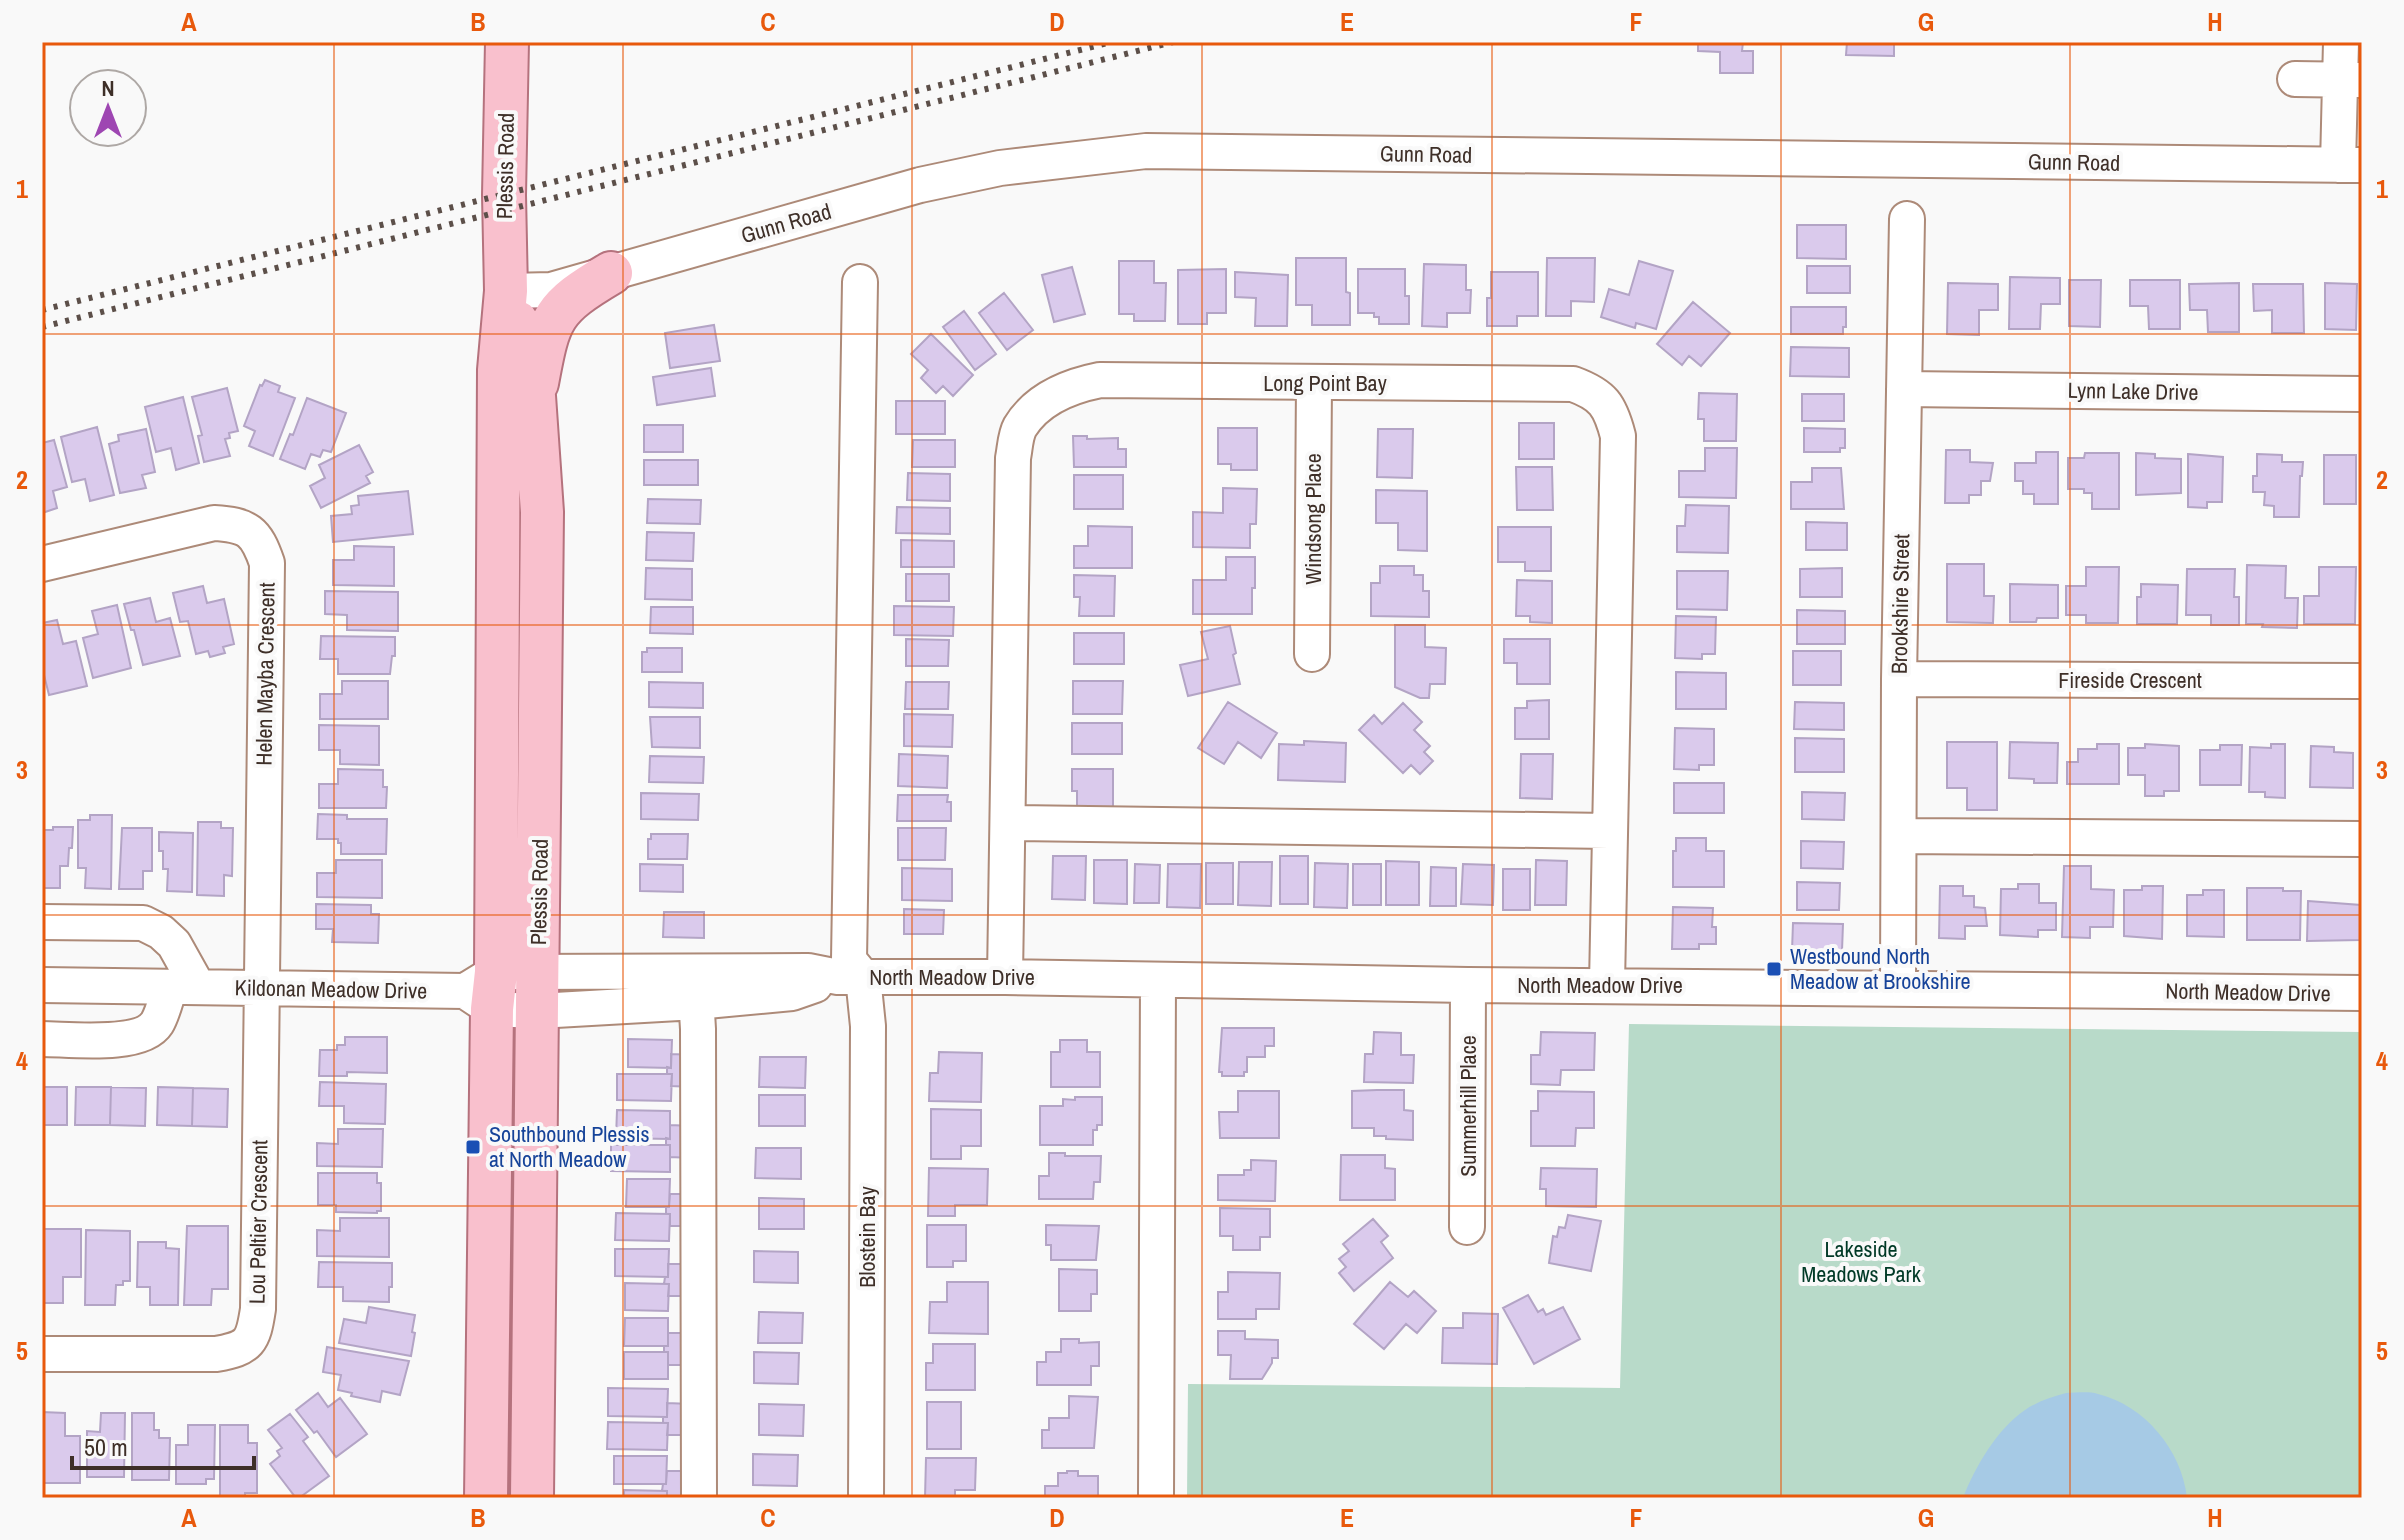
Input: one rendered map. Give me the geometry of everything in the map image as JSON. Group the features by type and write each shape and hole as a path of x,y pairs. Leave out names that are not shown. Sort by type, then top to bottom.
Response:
{"main road":[{"name":"Plessis Road","path":"486,1498 484,991 499,370 506,291 507,42"},
{"path":"534,396 547,331 556,316 581,291 611,273"},
{"name":"Plessis Road","path":"506,291 519,325 521,352 534,396 542,512 532,1498"}],"street":[{"path":"2341,42 2351,80 2350,165"},
{"path":"2295,79 2351,80"},
{"name":"Gunn Road","path":"506,291 551,290 920,185 1000,168 1146,151 2350,165"},
{"name":"Brookshire Street","path":"1898,989 1899,679 1907,219"},
{"name":"Blostein Bay","path":"860,282 849,960 850,977 868,1026 866,1498"},
{"name":"Long Point Bay","path":"1005,977 1013,458 1018,429 1033,411 1072,386 1100,380 1573,384 1596,392 1612,413 1618,436 1607,984"},
{"name":"Windsong Place","path":"1312,654 1314,383"},
{"name":"Lynn Lake Drive","path":"1904,389 2362,394"},
{"name":"Helen Mayba Crescent","path":"42,564 214,523 238,524 258,539 267,563 261,987"},
{"name":"Fireside Crescent","path":"1899,679 2362,681"},
{"path":"1008,823 1609,831"},
{"path":"1899,836 2362,839"},
{"path":"42,922 143,923 161,932 174,944 184,987 146,1035 117,1040 42,1039"},
{"name":"North Meadow Drive","path":"484,991 696,987 808,971 850,977 2362,993"},
{"path":"1156,1498 1158,981"},
{"name":"Kildonan Meadow Drive","path":"42,985 484,991"},
{"name":"Summerhill Place","path":"1467,1227 1468,985"},
{"name":"Lou Peltier Crescent","path":"42,1354 216,1354 238,1350 254,1336 258,1309 261,987"},
{"path":"696,987 699,1498"}],"green space":[{"name":"Lakeside Meadows Park","path":"1629,1024 2362,1032 2362,1498 1187,1498 1188,1384 1620,1388"}],"water":[{"path":"2066,1393 2098,1394 2131,1408 2145,1419 2169,1447 2184,1480 2187,1498 1963,1498 1981,1462 2005,1427 2030,1407"}],"building":[{"path":"1698,42 1743,42 1742,51 1753,51 1753,73 1720,73 1720,52 1698,51"},
{"path":"1847,42 1894,42 1894,56 1846,55"},
{"path":"1797,225 1846,225 1846,259 1797,258"},
{"path":"1296,258 1346,258 1350,325 1312,325 1312,305 1296,305"},
{"path":"1547,258 1595,258 1594,302 1571,301 1571,316 1546,316"},
{"path":"1119,261 1154,261 1154,283 1166,283 1165,321 1134,321 1134,314 1119,314"},
{"path":"1639,261 1673,271 1656,329 1636,323 1635,328 1601,317 1609,289 1629,295"},
{"path":"1424,264 1466,265 1466,290 1471,290 1470,313 1447,313 1447,327 1422,326"},
{"path":"1807,266 1850,266 1850,293 1807,293"},
{"path":"1072,267 1085,314 1054,322 1042,275"},
{"path":"1226,269 1226,313 1207,313 1207,324 1178,324 1178,270"},
{"path":"1358,269 1405,269 1409,324 1379,324 1379,317 1374,317 1374,313 1358,313"},
{"path":"1235,272 1288,275 1287,326 1255,326 1256,298 1235,297"},
{"path":"1491,272 1538,272 1538,316 1517,316 1517,326 1487,326"},
{"path":"2010,277 2060,278 2060,304 2041,304 2040,329 2009,329"},
{"path":"2069,280 2101,280 2100,327 2069,326"},
{"path":"2130,280 2180,280 2180,329 2149,329 2148,306 2130,306"},
{"path":"1948,283 1998,284 1998,310 1979,310 1979,335 1947,334"},
{"path":"2239,283 2239,332 2208,332 2207,310 2190,310 2189,284"},
{"path":"2325,283 2357,284 2356,330 2325,329"},
{"path":"2253,284 2303,284 2304,333 2272,333 2272,310 2254,311"},
{"path":"1004,293 1033,330 1007,350 979,313"},
{"path":"1693,302 1730,333 1701,366 1689,356 1682,365 1657,344"},
{"path":"1791,307 1846,307 1843,334 1791,334"},
{"path":"964,311 996,354 975,370 943,327"},
{"path":"714,325 720,361 670,368 665,333"},
{"path":"931,334 973,375 953,396 943,386 936,393 921,378 928,370 911,354"},
{"path":"1791,347 1849,348 1849,377 1790,376"},
{"path":"711,368 715,396 657,405 653,377"},
{"path":"265,380 280,386 278,392 295,398 273,456 249,446 255,431 244,426 260,385"},
{"path":"227,388 238,431 229,433 230,438 225,439 230,456 204,462 198,436 202,435 192,397"},
{"path":"1699,393 1737,394 1736,441 1704,441 1704,419 1698,419"},
{"path":"1802,394 1844,394 1844,421 1802,421"},
{"path":"183,397 199,463 176,470 171,448 156,452 145,407"},
{"path":"307,398 346,413 331,452 323,450 320,457 311,454 305,469 280,459"},
{"path":"896,401 945,401 945,434 896,434"},
{"path":"1519,423 1554,423 1554,459 1519,459"},
{"path":"644,425 683,425 683,452 644,452"},
{"path":"97,427 114,495 90,501 85,479 72,482 61,437"},
{"path":"1218,428 1257,428 1257,470 1231,470 1231,464 1218,464"},
{"path":"1804,428 1845,429 1845,448 1840,448 1840,452 1804,452"},
{"path":"146,429 155,472 142,475 146,488 120,493 109,444 119,441 118,435"},
{"path":"1378,429 1413,429 1412,478 1377,477"},
{"path":"1073,436 1118,438 1118,449 1126,449 1126,467 1074,467"},
{"path":"54,440 67,487 53,491 57,508 42,513 42,443"},
{"path":"913,440 955,440 955,467 912,467"},
{"path":"359,445 373,472 366,476 370,483 321,508 310,486 325,478 319,465"},
{"path":"1705,448 1737,448 1736,498 1679,497 1679,471 1705,471"},
{"path":"1946,450 1970,450 1970,462 1993,463 1990,481 1981,481 1981,495 1969,495 1969,503 1945,503"},
{"path":"2036,452 2058,452 2058,504 2034,504 2034,494 2023,494 2023,481 2015,481 2015,463 2036,463"},
{"path":"2085,453 2119,453 2119,509 2092,509 2092,493 2084,493 2084,489 2068,489 2068,458 2084,458"},
{"path":"2136,453 2155,454 2155,458 2181,459 2181,493 2136,495"},
{"path":"2188,454 2223,457 2222,502 2207,502 2207,508 2188,507"},
{"path":"2257,454 2282,455 2282,462 2303,462 2299,517 2274,517 2274,506 2264,505 2265,492 2253,492"},
{"path":"2324,455 2356,455 2356,504 2324,504"},
{"path":"644,460 698,460 698,485 644,485"},
{"path":"1516,467 1552,467 1553,510 1517,510"},
{"path":"1812,468 1841,468 1844,509 1791,509 1791,482 1812,482"},
{"path":"908,473 950,474 950,501 907,500"},
{"path":"1074,475 1123,475 1123,509 1074,509"},
{"path":"1223,488 1257,489 1256,524 1250,524 1250,548 1193,547 1193,512 1223,513"},
{"path":"1376,490 1427,491 1427,551 1398,550 1398,523 1376,523"},
{"path":"408,491 413,534 333,542 331,516 352,514 351,506 359,505 358,496"},
{"path":"648,499 701,500 700,524 647,523"},
{"path":"1686,505 1729,506 1728,553 1677,552 1677,526 1685,526"},
{"path":"897,507 950,508 950,534 896,533"},
{"path":"1806,522 1847,523 1847,550 1806,550"},
{"path":"1088,526 1132,527 1132,568 1074,568 1074,546 1088,546"},
{"path":"1498,527 1551,527 1551,571 1525,571 1525,562 1498,562"},
{"path":"647,532 694,533 693,561 646,560"},
{"path":"901,540 954,541 954,567 901,567"},
{"path":"354,546 394,547 394,586 333,585 333,560 354,560"},
{"path":"1226,557 1255,557 1252,614 1193,614 1193,580 1226,580"},
{"path":"1947,564 1984,564 1984,596 1994,596 1993,623 1947,622"},
{"path":"2247,565 2286,566 2285,598 2298,598 2297,628 2246,624"},
{"path":"1380,566 1414,566 1414,575 1423,575 1423,591 1429,591 1429,617 1371,616 1371,583 1380,583"},
{"path":"2086,567 2119,567 2118,623 2086,623 2086,615 2066,615 2066,586 2086,586"},
{"path":"2319,567 2356,567 2355,624 2304,624 2304,596 2319,596"},
{"path":"646,568 692,569 692,600 645,599"},
{"path":"1842,568 1842,597 1800,597 1800,569"},
{"path":"2187,569 2235,569 2234,597 2239,597 2239,625 2211,625 2211,615 2186,615"},
{"path":"1677,571 1728,571 1727,610 1677,609"},
{"path":"906,574 949,574 949,601 906,601"},
{"path":"1074,575 1115,576 1114,616 1079,616 1080,597 1074,597"},
{"path":"1517,580 1552,581 1552,623 1530,622 1530,616 1516,616"},
{"path":"2010,584 2058,585 2058,618 2010,622"},
{"path":"2141,584 2178,585 2177,624 2137,624 2137,597 2141,597"},
{"path":"203,586 207,603 224,599 234,644 223,647 225,653 210,657 208,651 196,654 188,621 180,622 173,593"},
{"path":"325,591 398,592 398,631 347,630 347,615 325,614"},
{"path":"150,598 156,622 170,618 180,656 143,665 124,604"},
{"path":"117,605 131,668 93,678 83,638 98,634 92,611"},
{"path":"894,606 954,607 953,636 894,635"},
{"path":"651,607 693,607 693,634 650,633"},
{"path":"1797,610 1845,611 1845,644 1797,644"},
{"path":"1676,616 1716,617 1715,654 1702,654 1702,659 1675,658"},
{"path":"57,620 63,644 76,641 87,686 49,695 42,667 42,623"},
{"path":"1395,625 1425,625 1425,647 1446,648 1445,684 1430,684 1429,698 1420,698 1395,687"},
{"path":"1230,626 1240,684 1188,696 1180,665 1208,659 1201,632"},
{"path":"1074,633 1124,633 1124,664 1074,664"},
{"path":"321,636 395,637 395,656 392,656 390,674 338,674 338,659 320,659"},
{"path":"906,639 949,640 948,666 906,666"},
{"path":"1504,639 1550,639 1550,684 1517,684 1517,663 1504,663"},
{"path":"647,648 682,648 682,672 642,672 642,652 647,652"},
{"path":"1793,651 1841,651 1841,685 1793,685"},
{"path":"1676,672 1726,673 1726,709 1676,709"},
{"path":"342,681 388,681 388,719 320,719 320,694 342,694"},
{"path":"1073,681 1123,681 1122,714 1073,714"},
{"path":"649,682 703,683 703,708 649,707"},
{"path":"906,682 949,682 948,709 905,709"},
{"path":"1549,700 1549,739 1515,739 1515,708 1527,708 1527,701"},
{"path":"1228,702 1277,733 1261,758 1238,742 1224,764 1198,748"},
{"path":"1795,702 1844,703 1844,730 1794,729"},
{"path":"1403,703 1422,722 1414,730 1430,746 1424,752 1433,761 1420,774 1411,765 1403,773 1359,730 1374,715 1382,724"},
{"path":"904,714 953,715 952,747 904,746"},
{"path":"650,717 700,717 700,748 652,747"},
{"path":"1072,723 1122,723 1122,754 1072,754"},
{"path":"319,725 379,726 379,765 340,764 340,750 319,750"},
{"path":"1675,728 1714,729 1714,765 1699,765 1699,770 1674,769"},
{"path":"1795,738 1844,739 1844,772 1795,772"},
{"path":"1304,741 1346,743 1345,782 1278,780 1279,744 1304,745"},
{"path":"1947,742 1997,742 1997,810 1967,810 1967,788 1947,788"},
{"path":"2010,742 2058,743 2057,783 2009,778"},
{"path":"2097,744 2119,744 2119,784 2067,784 2067,762 2078,762 2078,749 2097,749"},
{"path":"2145,744 2179,746 2179,791 2164,791 2164,796 2145,796 2145,775 2128,775 2128,748 2145,748"},
{"path":"2271,744 2285,744 2285,798 2265,797 2265,792 2249,792 2250,747 2271,748"},
{"path":"2220,745 2242,745 2241,785 2200,785 2200,750 2220,750"},
{"path":"2311,746 2334,747 2334,752 2353,753 2353,788 2310,787"},
{"path":"899,754 948,756 947,788 898,786"},
{"path":"1521,754 1553,754 1552,799 1520,798"},
{"path":"650,756 704,757 703,783 649,782"},
{"path":"338,769 383,770 383,787 387,787 386,808 319,808 319,784 338,784"},
{"path":"1072,769 1113,769 1113,810 1077,810 1077,791 1072,791"},
{"path":"1674,783 1724,783 1724,813 1674,813"},
{"path":"1802,792 1845,793 1844,820 1802,819"},
{"path":"641,793 699,794 698,820 641,819"},
{"path":"898,795 948,795 951,821 897,821"},
{"path":"318,814 347,815 347,819 387,819 386,854 341,854 338,839 317,839"},
{"path":"90,815 112,815 111,889 85,888 86,868 78,868 78,820 90,820"},
{"path":"198,822 221,822 221,828 233,828 232,876 224,875 224,896 197,895"},
{"path":"53,827 73,827 72,848 69,848 68,866 60,866 60,888 42,888 42,830 53,830"},
{"path":"122,828 152,828 152,871 143,871 143,889 119,889"},
{"path":"898,828 946,828 945,860 898,860"},
{"path":"159,832 193,833 192,892 167,891 168,869 163,869"},
{"path":"651,834 688,834 687,859 648,859"},
{"path":"1676,838 1706,838 1706,851 1724,851 1724,887 1673,887"},
{"path":"1801,841 1844,842 1843,869 1801,868"},
{"path":"1053,856 1086,856 1085,900 1052,899"},
{"path":"1280,856 1308,856 1308,904 1280,904"},
{"path":"336,860 382,860 382,898 317,897 317,873 336,873"},
{"path":"1094,860 1127,860 1127,904 1094,903"},
{"path":"1536,860 1567,861 1566,905 1535,905"},
{"path":"1386,861 1419,862 1419,905 1386,905"},
{"path":"1239,862 1272,862 1271,906 1238,905"},
{"path":"1206,863 1233,863 1233,904 1206,904"},
{"path":"1315,863 1348,864 1347,908 1314,907"},
{"path":"640,864 683,865 683,892 640,891"},
{"path":"1135,864 1160,865 1159,903 1134,903"},
{"path":"1168,864 1201,864 1200,908 1167,907"},
{"path":"1353,864 1381,864 1381,905 1353,905"},
{"path":"1463,864 1494,865 1493,905 1461,904"},
{"path":"2064,866 2091,866 2091,889 2114,890 2113,927 2090,927 2090,938 2062,937"},
{"path":"1431,867 1456,868 1456,906 1430,906"},
{"path":"902,868 952,869 952,901 902,900"},
{"path":"1503,869 1530,869 1530,910 1503,910"},
{"path":"1797,882 1840,883 1839,910 1797,910"},
{"path":"2018,884 2039,884 2039,903 2056,903 2056,930 2038,930 2038,937 2000,935 2001,889 2018,889"},
{"path":"1940,886 1963,886 1963,896 1974,896 1974,907 1985,908 1987,926 1965,926 1965,939 1939,938"},
{"path":"2142,886 2163,886 2162,939 2124,936 2124,890 2142,890"},
{"path":"2247,888 2301,891 2300,940 2247,940"},
{"path":"2203,890 2224,890 2224,937 2187,936 2187,895 2203,895"},
{"path":"2308,901 2361,905 2360,940 2307,941"},
{"path":"316,904 371,905 371,914 379,914 378,943 332,942 333,929 316,929"},
{"path":"1673,907 1713,908 1712,927 1716,927 1716,944 1699,944 1699,949 1672,949"},
{"path":"904,909 944,910 943,934 904,934"},
{"path":"664,912 704,912 704,938 663,937"},
{"path":"1793,923 1843,924 1842,951 1792,951"},
{"path":"1222,1028 1274,1028 1274,1046 1265,1046 1265,1057 1247,1057 1244,1076 1222,1076 1219,1072"},
{"path":"1374,1032 1401,1033 1401,1055 1414,1055 1413,1083 1364,1082 1365,1054 1373,1054"},
{"path":"1541,1032 1595,1033 1594,1070 1561,1070 1560,1085 1531,1084 1531,1055 1540,1055"},
{"path":"345,1037 387,1037 387,1073 347,1072 347,1076 319,1076 320,1050 337,1050 337,1045 345,1045"},
{"path":"628,1039 672,1040 671,1068 628,1067"},
{"path":"1060,1040 1087,1040 1087,1052 1100,1052 1100,1087 1051,1087 1051,1052 1060,1052"},
{"path":"939,1052 982,1053 981,1102 929,1101 930,1073 938,1073"},
{"path":"671,1054 694,1055 693,1087 671,1086 672,1074 667,1074 667,1067 671,1068"},
{"path":"760,1057 806,1057 805,1088 759,1087"},
{"path":"617,1074 672,1074 671,1101 617,1100"},
{"path":"320,1082 386,1084 385,1124 344,1123 344,1106 319,1106"},
{"path":"42,1087 67,1087 67,1125 42,1125"},
{"path":"76,1087 111,1087 110,1125 75,1125"},
{"path":"111,1087 146,1088 145,1126 110,1125"},
{"path":"158,1087 193,1088 192,1126 157,1125"},
{"path":"193,1088 228,1089 227,1127 192,1126"},
{"path":"1404,1090 1404,1110 1413,1111 1413,1140 1374,1136 1374,1128 1352,1128 1352,1091"},
{"path":"1238,1091 1279,1091 1279,1138 1220,1138 1219,1112 1238,1112"},
{"path":"1538,1091 1594,1092 1594,1128 1576,1128 1575,1146 1531,1146 1531,1111 1538,1111"},
{"path":"759,1095 805,1095 805,1126 759,1126"},
{"path":"1075,1097 1102,1097 1102,1125 1097,1125 1097,1130 1093,1130 1093,1145 1040,1145 1040,1106 1063,1106 1063,1099 1075,1100"},
{"path":"931,1109 981,1110 981,1146 961,1146 961,1159 931,1159"},
{"path":"617,1110 670,1111 670,1139 616,1138"},
{"path":"670,1125 692,1126 692,1158 670,1157 670,1145 666,1145 666,1138 670,1139"},
{"path":"338,1129 383,1129 382,1167 317,1166 317,1143 338,1144"},
{"path":"611,1145 670,1145 670,1172 611,1171"},
{"path":"756,1148 801,1148 801,1179 755,1178"},
{"path":"1049,1153 1101,1156 1100,1182 1094,1182 1093,1199 1039,1199 1039,1176 1049,1176"},
{"path":"1341,1155 1385,1155 1385,1168 1395,1169 1395,1200 1340,1200"},
{"path":"1251,1160 1276,1161 1275,1201 1218,1200 1218,1175 1244,1175 1244,1170 1251,1170"},
{"path":"929,1168 988,1169 987,1205 955,1205 955,1216 928,1216"},
{"path":"1541,1168 1597,1169 1596,1207 1546,1206 1546,1189 1540,1189"},
{"path":"318,1173 377,1173 377,1183 381,1183 381,1211 336,1212 336,1205 318,1205"},
{"path":"627,1179 670,1179 669,1207 626,1207"},
{"path":"670,1194 692,1194 692,1226 670,1226 670,1214 666,1214 666,1207 669,1207"},
{"path":"759,1198 804,1199 804,1229 759,1229"},
{"path":"1220,1208 1270,1209 1270,1237 1260,1237 1260,1250 1233,1250 1233,1236 1220,1236"},
{"path":"616,1213 670,1214 669,1241 615,1240"},
{"path":"1568,1215 1601,1221 1591,1271 1549,1263 1553,1236 1557,1237 1559,1227 1565,1228"},
{"path":"340,1218 389,1218 389,1257 317,1256 317,1230 340,1231"},
{"path":"1373,1219 1388,1236 1381,1242 1393,1258 1354,1291 1339,1273 1346,1267 1339,1259 1349,1251 1343,1244"},
{"path":"927,1225 966,1225 966,1261 953,1261 953,1267 927,1267"},
{"path":"1046,1225 1099,1226 1096,1260 1051,1260 1051,1245 1046,1245"},
{"path":"187,1226 228,1226 228,1289 212,1289 211,1305 184,1305"},
{"path":"42,1229 81,1229 81,1277 63,1277 63,1303 42,1303"},
{"path":"86,1230 130,1231 130,1281 116,1285 115,1305 85,1305"},
{"path":"138,1242 166,1242 166,1248 179,1249 178,1305 150,1305 150,1287 137,1287"},
{"path":"615,1249 669,1249 668,1277 615,1276"},
{"path":"754,1251 798,1252 798,1283 754,1282"},
{"path":"319,1262 392,1263 389,1302 343,1301 343,1287 318,1287"},
{"path":"668,1264 691,1264 690,1296 668,1296 669,1284 664,1284 665,1277 668,1277"},
{"path":"1059,1269 1097,1270 1097,1294 1091,1294 1091,1311 1059,1311"},
{"path":"1228,1272 1280,1273 1279,1309 1256,1309 1256,1319 1218,1319 1218,1292 1228,1292"},
{"path":"947,1282 988,1282 988,1334 929,1333 930,1302 947,1302"},
{"path":"1390,1282 1408,1297 1414,1291 1436,1311 1417,1333 1406,1324 1384,1349 1354,1324"},
{"path":"625,1283 669,1284 668,1311 625,1310"},
{"path":"1528,1295 1538,1312 1543,1309 1546,1315 1563,1307 1580,1339 1534,1364 1503,1308"},
{"path":"369,1307 415,1315 411,1356 339,1343 344,1319 366,1323"},
{"path":"759,1312 803,1313 802,1343 758,1343"},
{"path":"1463,1313 1498,1314 1497,1364 1442,1363 1443,1328 1463,1328"},
{"path":"625,1318 668,1318 668,1346 624,1346"},
{"path":"1218,1331 1245,1331 1245,1339 1278,1340 1278,1358 1272,1358 1262,1379 1230,1379 1231,1355 1218,1355"},
{"path":"668,1333 690,1333 690,1365 668,1365 668,1352 664,1352 664,1346 668,1346"},
{"path":"1061,1339 1079,1339 1079,1343 1099,1342 1099,1366 1091,1366 1091,1385 1037,1385 1037,1362 1046,1362 1046,1352 1061,1352"},
{"path":"933,1344 975,1344 975,1390 926,1390 926,1363 933,1363"},
{"path":"327,1347 409,1361 400,1395 382,1391 380,1402 338,1390 341,1375 323,1372"},
{"path":"624,1352 668,1352 668,1379 624,1379"},
{"path":"754,1352 799,1353 798,1384 754,1383"},
{"path":"608,1388 668,1389 667,1417 608,1416"},
{"path":"318,1393 328,1407 340,1398 367,1434 336,1457 296,1410"},
{"path":"1069,1396 1098,1397 1094,1448 1042,1448 1042,1430 1049,1430 1049,1418 1069,1418"},
{"path":"927,1402 961,1402 961,1449 927,1449"},
{"path":"667,1403 690,1404 689,1435 667,1435 668,1423 663,1423 663,1417 667,1417"},
{"path":"759,1404 804,1405 803,1436 759,1435"},
{"path":"42,1412 65,1413 65,1436 80,1436 80,1483 42,1483"},
{"path":"101,1413 125,1413 124,1477 87,1477 87,1431 100,1432"},
{"path":"132,1413 154,1413 154,1430 159,1430 159,1438 170,1438 169,1480 132,1480"},
{"path":"290,1414 308,1437 303,1441 329,1476 299,1498 270,1464 280,1456 277,1451 282,1448 268,1430"},
{"path":"608,1422 668,1423 667,1450 607,1449"},
{"path":"188,1425 215,1425 214,1479 206,1479 206,1484 176,1484 176,1445 188,1445"},
{"path":"220,1425 248,1425 248,1443 257,1443 257,1493 245,1493 245,1498 220,1498"},
{"path":"753,1454 798,1455 797,1486 753,1485"},
{"path":"614,1456 667,1456 666,1484 614,1484"},
{"path":"926,1458 976,1458 975,1490 955,1490 955,1498 925,1498"},
{"path":"667,1471 689,1471 689,1498 667,1498 667,1491 662,1491"},
{"path":"1078,1471 1078,1476 1098,1476 1098,1498 1036,1498 1045,1497 1045,1486 1058,1486 1058,1473"},
{"path":"624,1490 667,1491 667,1498 624,1498"}],"railway":[{"path":"42,310 1112,42"},
{"path":"42,327 1173,42"}],"place":[{"name":"Westbound North Meadow at Brookshire","path":"1774,969"},
{"name":"Southbound Plessis at North Meadow","path":"473,1147"}]}
